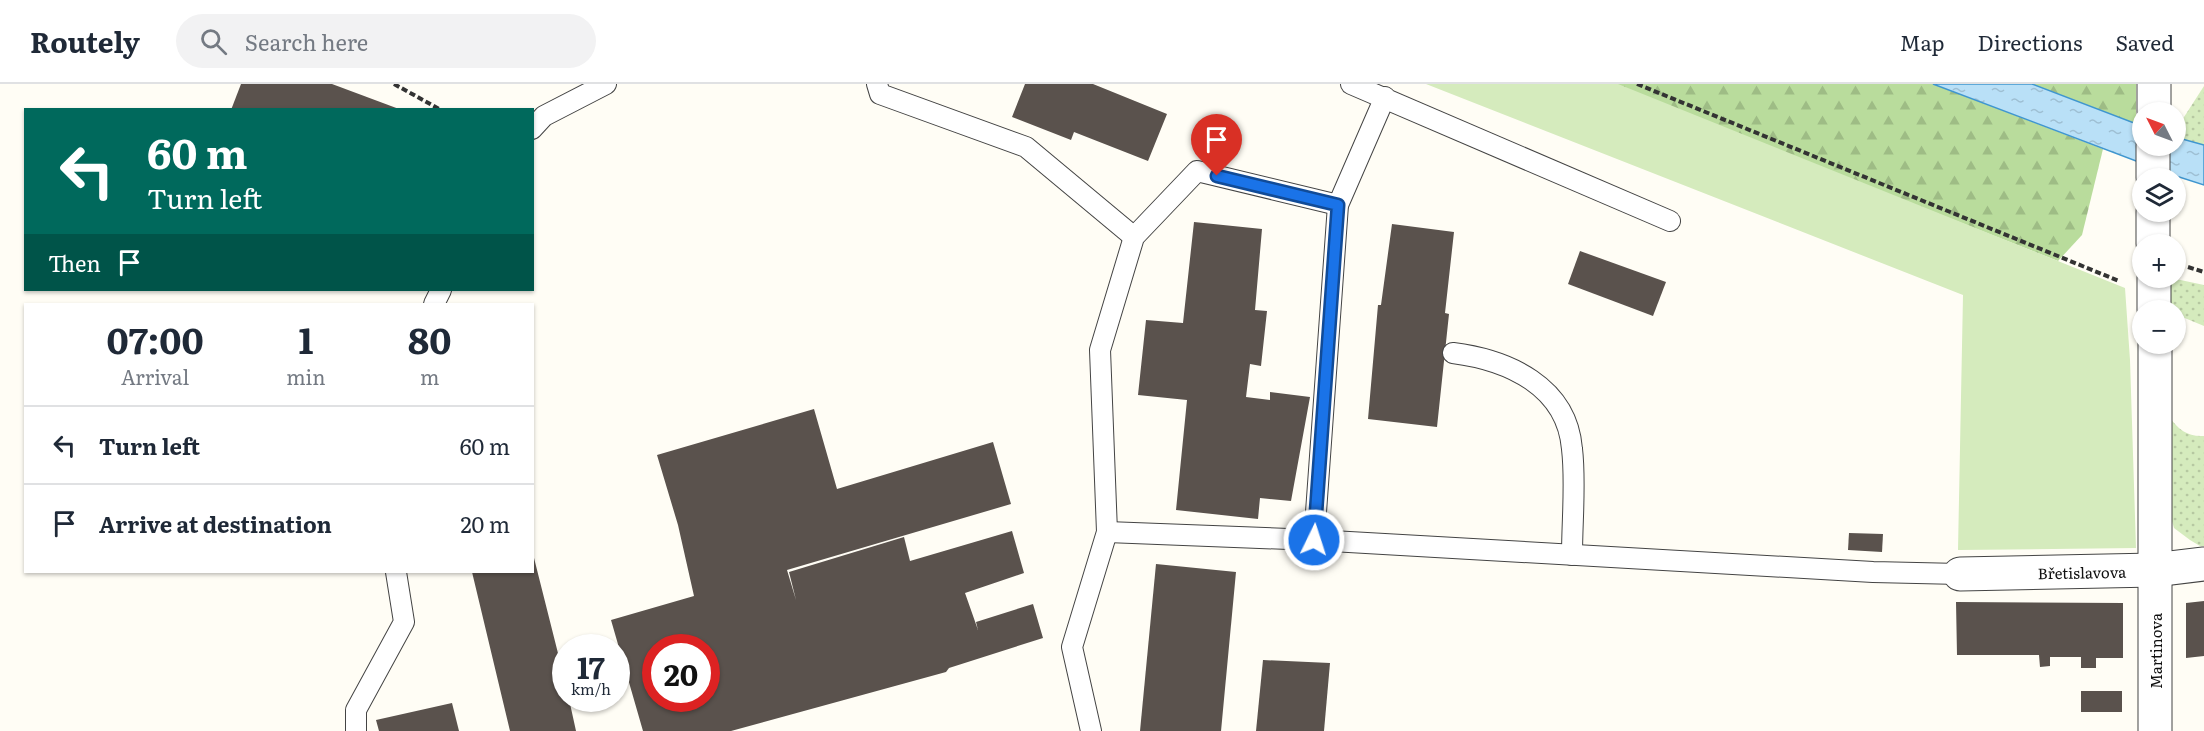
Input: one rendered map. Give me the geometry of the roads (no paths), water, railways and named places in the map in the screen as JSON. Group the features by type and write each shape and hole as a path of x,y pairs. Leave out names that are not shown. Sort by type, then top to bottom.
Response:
{"street":[{"path":"2154,84 2154,102"},
{"name":"Martinova","path":"2155,354 2155,731"},
{"name":"Břetislavova","path":"1960,574 2154,570 2204,564"}],"lane":[{"path":"534,127 544,116 606,84"},
{"path":"878,84 880,94 1026,147 1134,237"},
{"path":"1351,84 1670,221"},
{"path":"1314,540 1338,205 1385,98"},
{"path":"1091,731 1072,647 1107,532 1100,350 1134,237 1197,171 1338,205"},
{"path":"1453,353 1477,356 1502,363 1522,373 1552,399 1565,421 1572,447 1572,555"},
{"path":"1107,532 1314,540 1874,572 1960,574"},
{"path":"356,731 356,710 404,622 396,573"}],"water":[{"path":"1933,84 2032,84 2132,122 2132,156 2186,156 2186,140 2204,145 2204,185 2186,179 2186,168 2155,168"}]}
